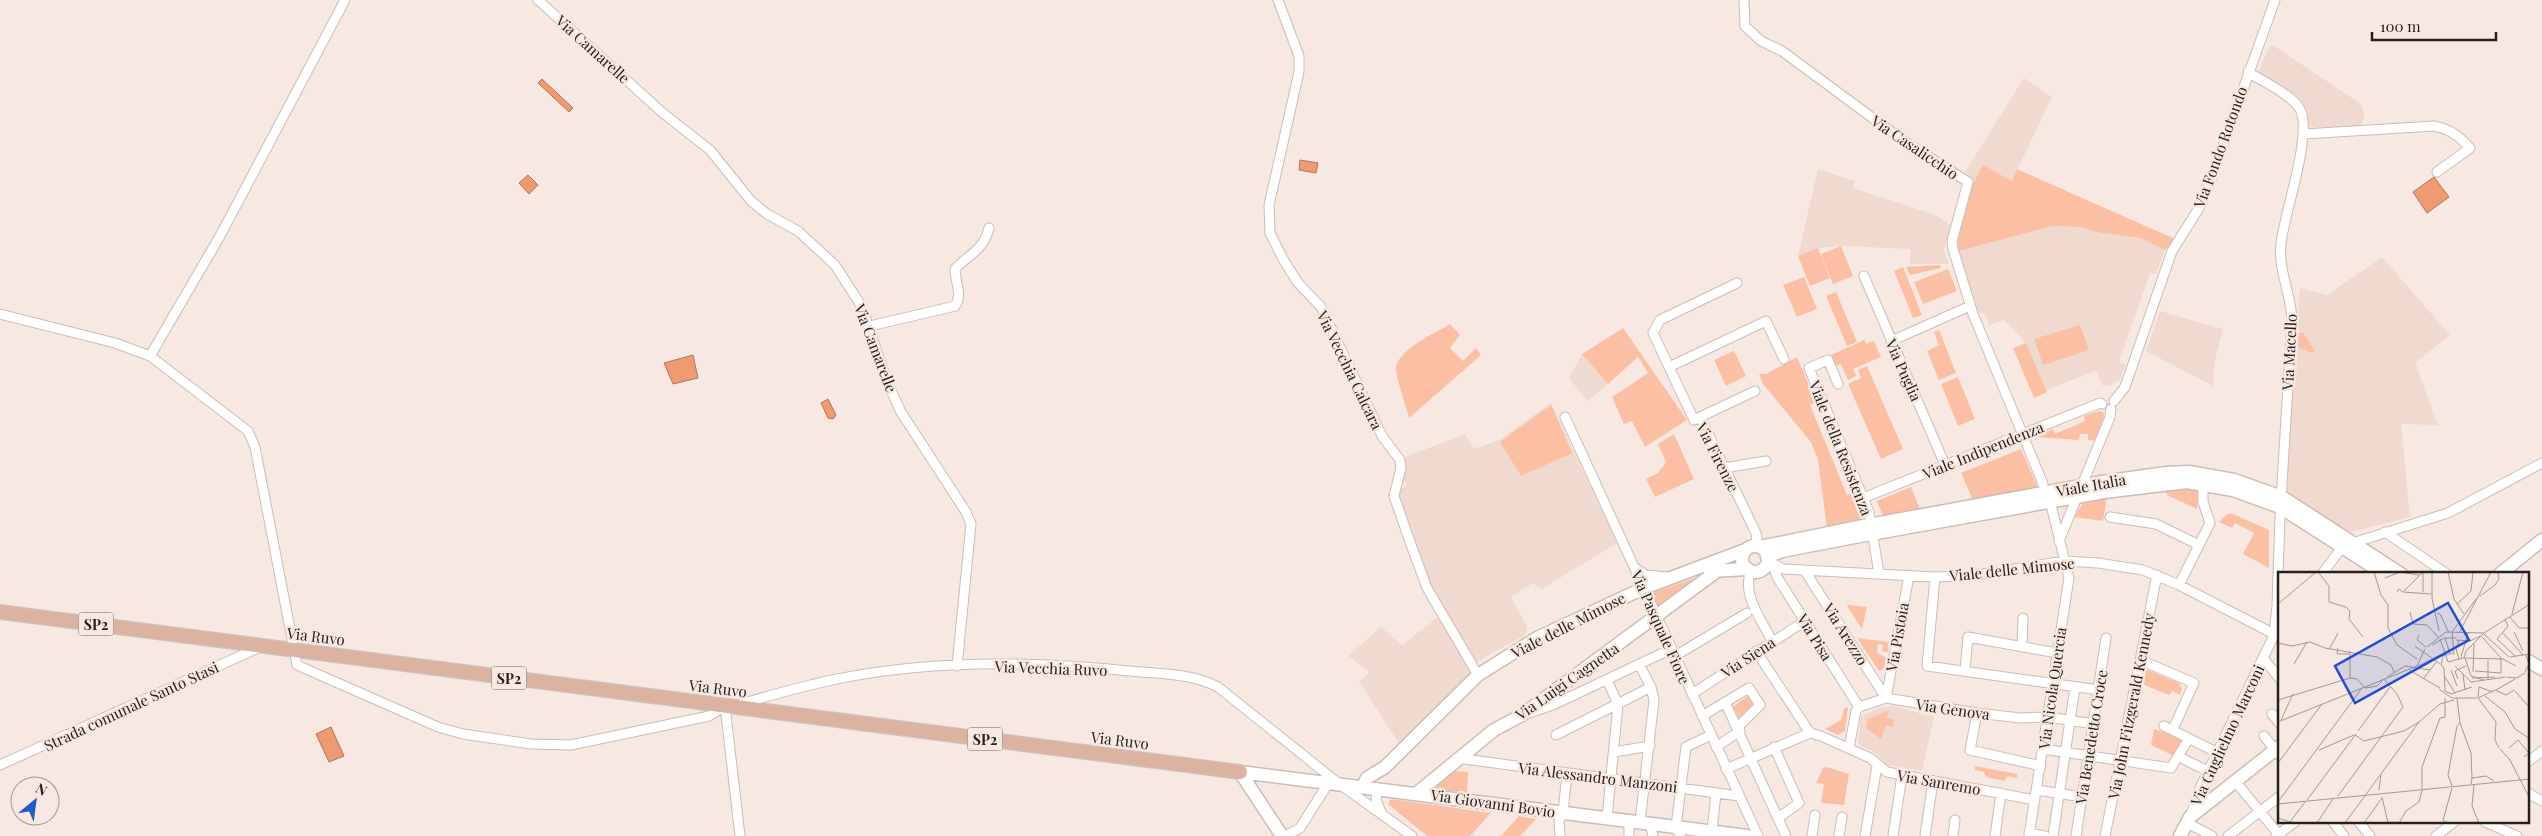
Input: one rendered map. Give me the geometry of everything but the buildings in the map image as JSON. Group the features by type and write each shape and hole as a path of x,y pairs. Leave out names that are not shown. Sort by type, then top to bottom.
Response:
{"main road":[{"name":"Viale Italia","path":"2080,492 2166,473 2189,472 2234,480 2281,502 2397,572"},
{"name":"Viale Italia","path":"1761,554 2047,493 2080,492 2168,483 2203,483 2281,502"},
{"path":"2502,572 2542,540"},
{"name":"Viale Italia","path":"2348,544 2382,572"},
{"name":"Viale delle Mimose","path":"1363,786 1367,778 1385,767 1478,676 1537,638 1644,588 1690,570 1761,554"},
{"path":"1761,554 1762,569 1749,570 1742,560 1761,554"},
{"name":"Viale delle Mimose","path":"1690,570 1749,570"},
{"name":"Via Luigi Cagnetta","path":"1417,793 1457,758 1494,730 1522,715 1717,570"},
{"name":"Via Ruvo","path":"0,612 1240,772"},
{"path":"2530,662 2542,669"},
{"path":"2188,820 2235,781 2278,750"},
{"path":"1383,789 1385,767"},
{"path":"1240,772 1283,836"},
{"name":"Via Giovanni Bovio","path":"1240,772 1417,793 1561,817 1607,818 1640,822 1678,831 1747,836"},
{"name":"Via Guglielmo Marconi","path":"2180,836 2188,820"}],"street":[{"path":"150,356 220,236 345,0"},
{"name":"Via Camarelle","path":"538,0 664,114 710,150 751,201 767,214 798,231 816,246 840,272 859,301 870,326 888,384 901,412 966,512 971,524 957,666"},
{"name":"Via Vecchia Calcara","path":"1278,0 1299,56 1299,72 1270,205 1270,232 1282,260 1298,283 1321,307 1382,436 1400,460 1401,468 1394,496 1426,588 1478,676"},
{"name":"Via Casalicchio","path":"1744,0 1745,26 1762,41 1782,51 1901,139 1968,182 1952,241 1970,306 2047,493"},
{"name":"Via Fondo Rotondo","path":"2112,405 2125,387 2172,251 2199,208 2210,182 2275,0"},
{"name":"Via Macello","path":"2248,72 2298,106 2303,117 2304,134 2281,244 2281,266 2292,306 2292,319 2278,572"},
{"path":"2304,134 2434,126 2444,128 2459,136 2470,148 2437,172"},
{"path":"870,326 955,306 959,300 960,291 955,269 981,248 986,240 989,228"},
{"name":"Via Puglia","path":"1864,276 1945,465"},
{"name":"Via Firenze","path":"1737,283 1660,320 1653,334 1694,420 1700,417 1756,533 1761,554"},
{"path":"1891,341 1970,306"},
{"path":"0,314 115,343 150,356 251,435 293,650"},
{"path":"1669,367 1766,321 1784,359"},
{"name":"Viale della Resistenza","path":"1838,384 1828,360 1809,368 1863,498 1872,529 1879,574"},
{"path":"1700,417 1755,391"},
{"name":"Viale Indipendenza","path":"1863,498 2100,403 2102,404 2107,398 2112,405"},
{"path":"2058,541 2110,417 2112,405"},
{"name":"Via Pasquale Fiore","path":"1565,418 1758,836"},
{"path":"1724,468 1766,461"},
{"path":"2325,572 2348,544 2448,513 2542,463"},
{"path":"2180,586 2210,523 2203,502 2203,483"},
{"name":"Via Nicola Quercia","path":"2029,835 2069,578 2047,493"},
{"path":"2110,517 2156,524 2199,545"},
{"path":"2384,532 2444,572"},
{"name":"Viale delle Mimose","path":"1761,554 1783,569 1936,577 1977,575 2064,561 2107,564 2143,570 2157,575 2278,633"},
{"name":"Via Pisa","path":"1761,554 1859,707"},
{"name":"Viale delle Mimose","path":"1635,568 1650,576 1672,577"},
{"path":"1749,570 1748,583 1751,597 1772,641"},
{"name":"Via Arezzo","path":"1805,570 1886,698"},
{"name":"Via John Fitzgerald Kennedy","path":"2105,836 2157,575"},
{"name":"Via Pistoia","path":"1886,698 1909,576"},
{"path":"1936,577 1927,666 2099,690"},
{"name":"Via Macello","path":"2278,580 2278,633"},
{"path":"1522,715 1553,705 1639,664 1673,653 1747,613"},
{"path":"2022,618 2022,647"},
{"name":"Via Siena","path":"1692,694 1805,621"},
{"name":"Via Guglielmo Marconi","path":"2188,820 2208,771 2263,658 2278,633"},
{"path":"1965,670 1968,637 2057,653"},
{"name":"Via Benedetto Croce","path":"2076,836 2106,638"},
{"name":"Strada comunale Santo Stasi","path":"0,766 262,646"},
{"name":"Via Vecchia Ruvo","path":"293,650 296,662 301,667 438,727 463,734 531,744 571,745 709,716 728,706 832,680 902,670 957,666 1077,666 1206,681 1218,687 1333,783 1382,812 1412,836"},
{"path":"1726,769 1810,733 1756,651"},
{"path":"2263,658 2278,677"},
{"path":"2140,660 2194,683 2173,729"},
{"path":"1629,836 1640,822 1654,700 1651,687 1639,664"},
{"path":"1607,680 1618,704 1607,818"},
{"path":"1556,734 1651,687"},
{"path":"1702,716 1749,688 1760,705 1738,729 1716,747"},
{"path":"2053,836 2075,688"},
{"name":"Via Genova","path":"1859,707 1886,698 1977,713 2020,718 2048,717 2094,724"},
{"path":"1725,702 1786,836"},
{"path":"728,706 740,836"},
{"path":"1849,748 1856,711 1859,707"},
{"path":"1977,713 1970,750 2040,766"},
{"path":"2272,714 2278,722"},
{"path":"2164,726 2173,729 2188,740 2218,753"},
{"name":"Via Sanremo","path":"1810,733 1870,758 1877,766 1887,772 2001,794 2060,794 2082,798"},
{"path":"1678,831 1686,747 1711,735"},
{"path":"2264,736 2278,750"},
{"path":"2043,749 2171,768 2180,757 2188,740"},
{"path":"1614,752 1650,746"},
{"path":"1774,747 1799,803 1778,818"},
{"path":"2530,760 2542,751"},
{"path":"2180,757 2208,771"},
{"name":"Via Alessandro Manzoni","path":"1457,758 1739,796"},
{"path":"1865,836 1877,766"},
{"path":"1560,836 1567,774"},
{"path":"1893,836 1902,775"},
{"path":"1924,836 1933,781"},
{"path":"2235,781 2278,836 2293,824"},
{"path":"1283,836 1300,828 1333,783"},
{"path":"1363,786 1366,802"},
{"path":"1382,812 1376,800 1383,789"},
{"path":"1716,793 1720,833"},
{"path":"1996,836 2001,794"},
{"path":"2530,794 2542,801"},
{"path":"2228,836 2278,798"},
{"path":"1812,836 1815,815"},
{"path":"1839,836 1842,817"},
{"path":"1953,836 1955,820"},
{"path":"2188,820 2212,836"},
{"path":"1640,822 1653,836"},
{"path":"2334,824 2344,836"},
{"path":"2361,824 2370,836"},
{"path":"2436,836 2451,824"},
{"path":"2490,824 2517,836"},
{"path":"2029,835 2046,836"}],"shaded area":[{"path":"2271,44 2361,104 2365,116 2362,123 2357,127 2310,127 2307,124 2307,110 2301,101 2274,85 2258,72"},
{"path":"2024,78 2052,97 2012,181 1973,185 1968,182 1971,177 1965,172"},
{"path":"542,79 573,108 569,112 538,83"},
{"path":"1300,160 1318,163 1316,173 1299,170"},
{"path":"1983,165 2012,181 2017,169 2175,239 2165,250 2140,238 2096,232 2082,227 2053,226 1959,251 1956,227 1968,182 1973,184"},
{"path":"1818,169 1855,181 1853,188 1936,215 1951,226 1944,249 1949,264 1910,264 1910,249 1841,246 1818,248 1798,256"},
{"path":"528,175 538,185 529,194 519,183"},
{"path":"2434,177 2449,197 2427,213 2413,192"},
{"path":"2053,226 2082,227 2096,232 2140,238 2165,250 2156,274 2150,273 2119,362 2126,364 2120,379 2109,386 2102,385 2096,371 2046,390 2026,343 2004,320 1989,325 1985,314 1978,312 1959,251"},
{"path":"1841,246 1853,276 1833,284 1821,254"},
{"path":"1818,248 1830,278 1810,286 1798,256"},
{"path":"2382,257 2450,335 2415,363 2438,425 2401,424 2410,517 2347,533 2287,496 2289,431 2300,288 2327,295"},
{"path":"1940,265 1941,268 1910,275 1906,267"},
{"path":"1903,267 1922,315 1913,318 1894,271"},
{"path":"1948,269 1957,291 1923,304 1914,282"},
{"path":"1804,277 1817,309 1797,317 1783,285"},
{"path":"1836,292 1857,342 1847,346 1826,296"},
{"path":"2160,311 2223,329 2214,364 2213,386 2146,351"},
{"path":"1450,324 1460,335 1450,348 1463,361 1476,348 1481,355 1409,418 1396,373 1398,361 1410,348"},
{"path":"2080,325 2089,350 2043,365 2034,339"},
{"path":"1623,328 1687,420 1645,447 1632,421 1624,424 1612,397 1648,373 1638,357 1608,384 1582,354"},
{"path":"1939,330 1956,373 1939,380 1927,351 1939,345 1934,332"},
{"path":"2303,332 2315,351 2311,353 2298,347 2299,334"},
{"path":"1864,340 1866,344 1874,341 1881,357 1853,369 1856,376 1848,380 1841,364 1836,366 1831,355"},
{"path":"2026,343 2047,392 2034,398 2013,348"},
{"path":"1734,351 1746,376 1726,386 1714,360"},
{"path":"1582,354 1608,384 1587,401 1569,378"},
{"path":"693,355 698,378 673,384 664,363"},
{"path":"1797,357 1816,402 1810,405 1847,495 1853,493 1862,517 1859,522 1827,528 1818,460 1811,442 1763,384 1759,374 1766,374"},
{"path":"1867,366 1903,449 1881,459 1848,384 1861,378 1858,370"},
{"path":"1958,377 1975,419 1958,426 1941,384"},
{"path":"828,399 836,415 833,419 828,418 821,403"},
{"path":"1551,403 1617,543 1542,589 1533,583 1511,597 1527,627 1525,635 1475,663 1431,587 1397,495 1399,489 1406,486 1405,480 1402,482 1405,457 1465,434 1474,449 1499,440"},
{"path":"1551,405 1572,453 1521,476 1500,442"},
{"path":"2099,411 2103,412 2104,416 2095,441 2088,440 2088,434 2080,434 2079,440 2035,437 2053,429 2055,434 2085,421 2084,416"},
{"path":"1674,434 1694,479 1655,497 1646,479 1658,473 1666,462 1658,444"},
{"path":"2021,449 2038,488 1973,500 1961,473"},
{"path":"1911,487 1920,509 1883,516 1877,501"},
{"path":"2198,487 2197,509 2167,495 2165,489"},
{"path":"2107,497 2103,521 2074,517 2083,503"},
{"path":"2227,514 2233,514 2269,530 2269,568 2243,554 2254,533 2235,523 2232,528 2219,522"},
{"path":"1692,579 1698,579 1659,608 1652,593"},
{"path":"1847,606 1867,607 1862,629"},
{"path":"1438,617 1473,673 1400,745 1359,682 1370,672 1348,656 1381,627 1402,645"},
{"path":"1857,638 1889,642 1888,652 1882,651 1883,645 1878,644 1877,653 1887,658 1884,668 1879,671"},
{"path":"2145,669 2179,683 2182,688 2180,695 2173,691 2169,695 2142,684"},
{"path":"1750,694 1755,702 1739,718 1733,707"},
{"path":"1893,706 1934,717 1922,771 1887,765 1876,753 1858,744 1861,716 1881,707"},
{"path":"1848,707 1845,731 1838,735 1825,729 1841,720 1844,709"},
{"path":"1889,710 1887,718 1894,720 1893,727 1886,725 1881,739 1866,728 1868,719"},
{"path":"331,727 344,756 329,762 316,734"},
{"path":"2154,729 2184,739 2174,756 2151,745"},
{"path":"1975,766 2017,774 2017,778 2008,776 2004,781 1986,777 1984,772 1975,770"},
{"path":"1827,767 1849,774 1844,805 1821,803 1824,784 1816,783 1823,768"},
{"path":"1456,771 1468,772 1467,793 1435,789 1436,785"},
{"path":"1391,799 1491,813 1470,836 1427,836 1388,804"},
{"path":"1519,816 1536,819 1520,836 1501,836"}]}
